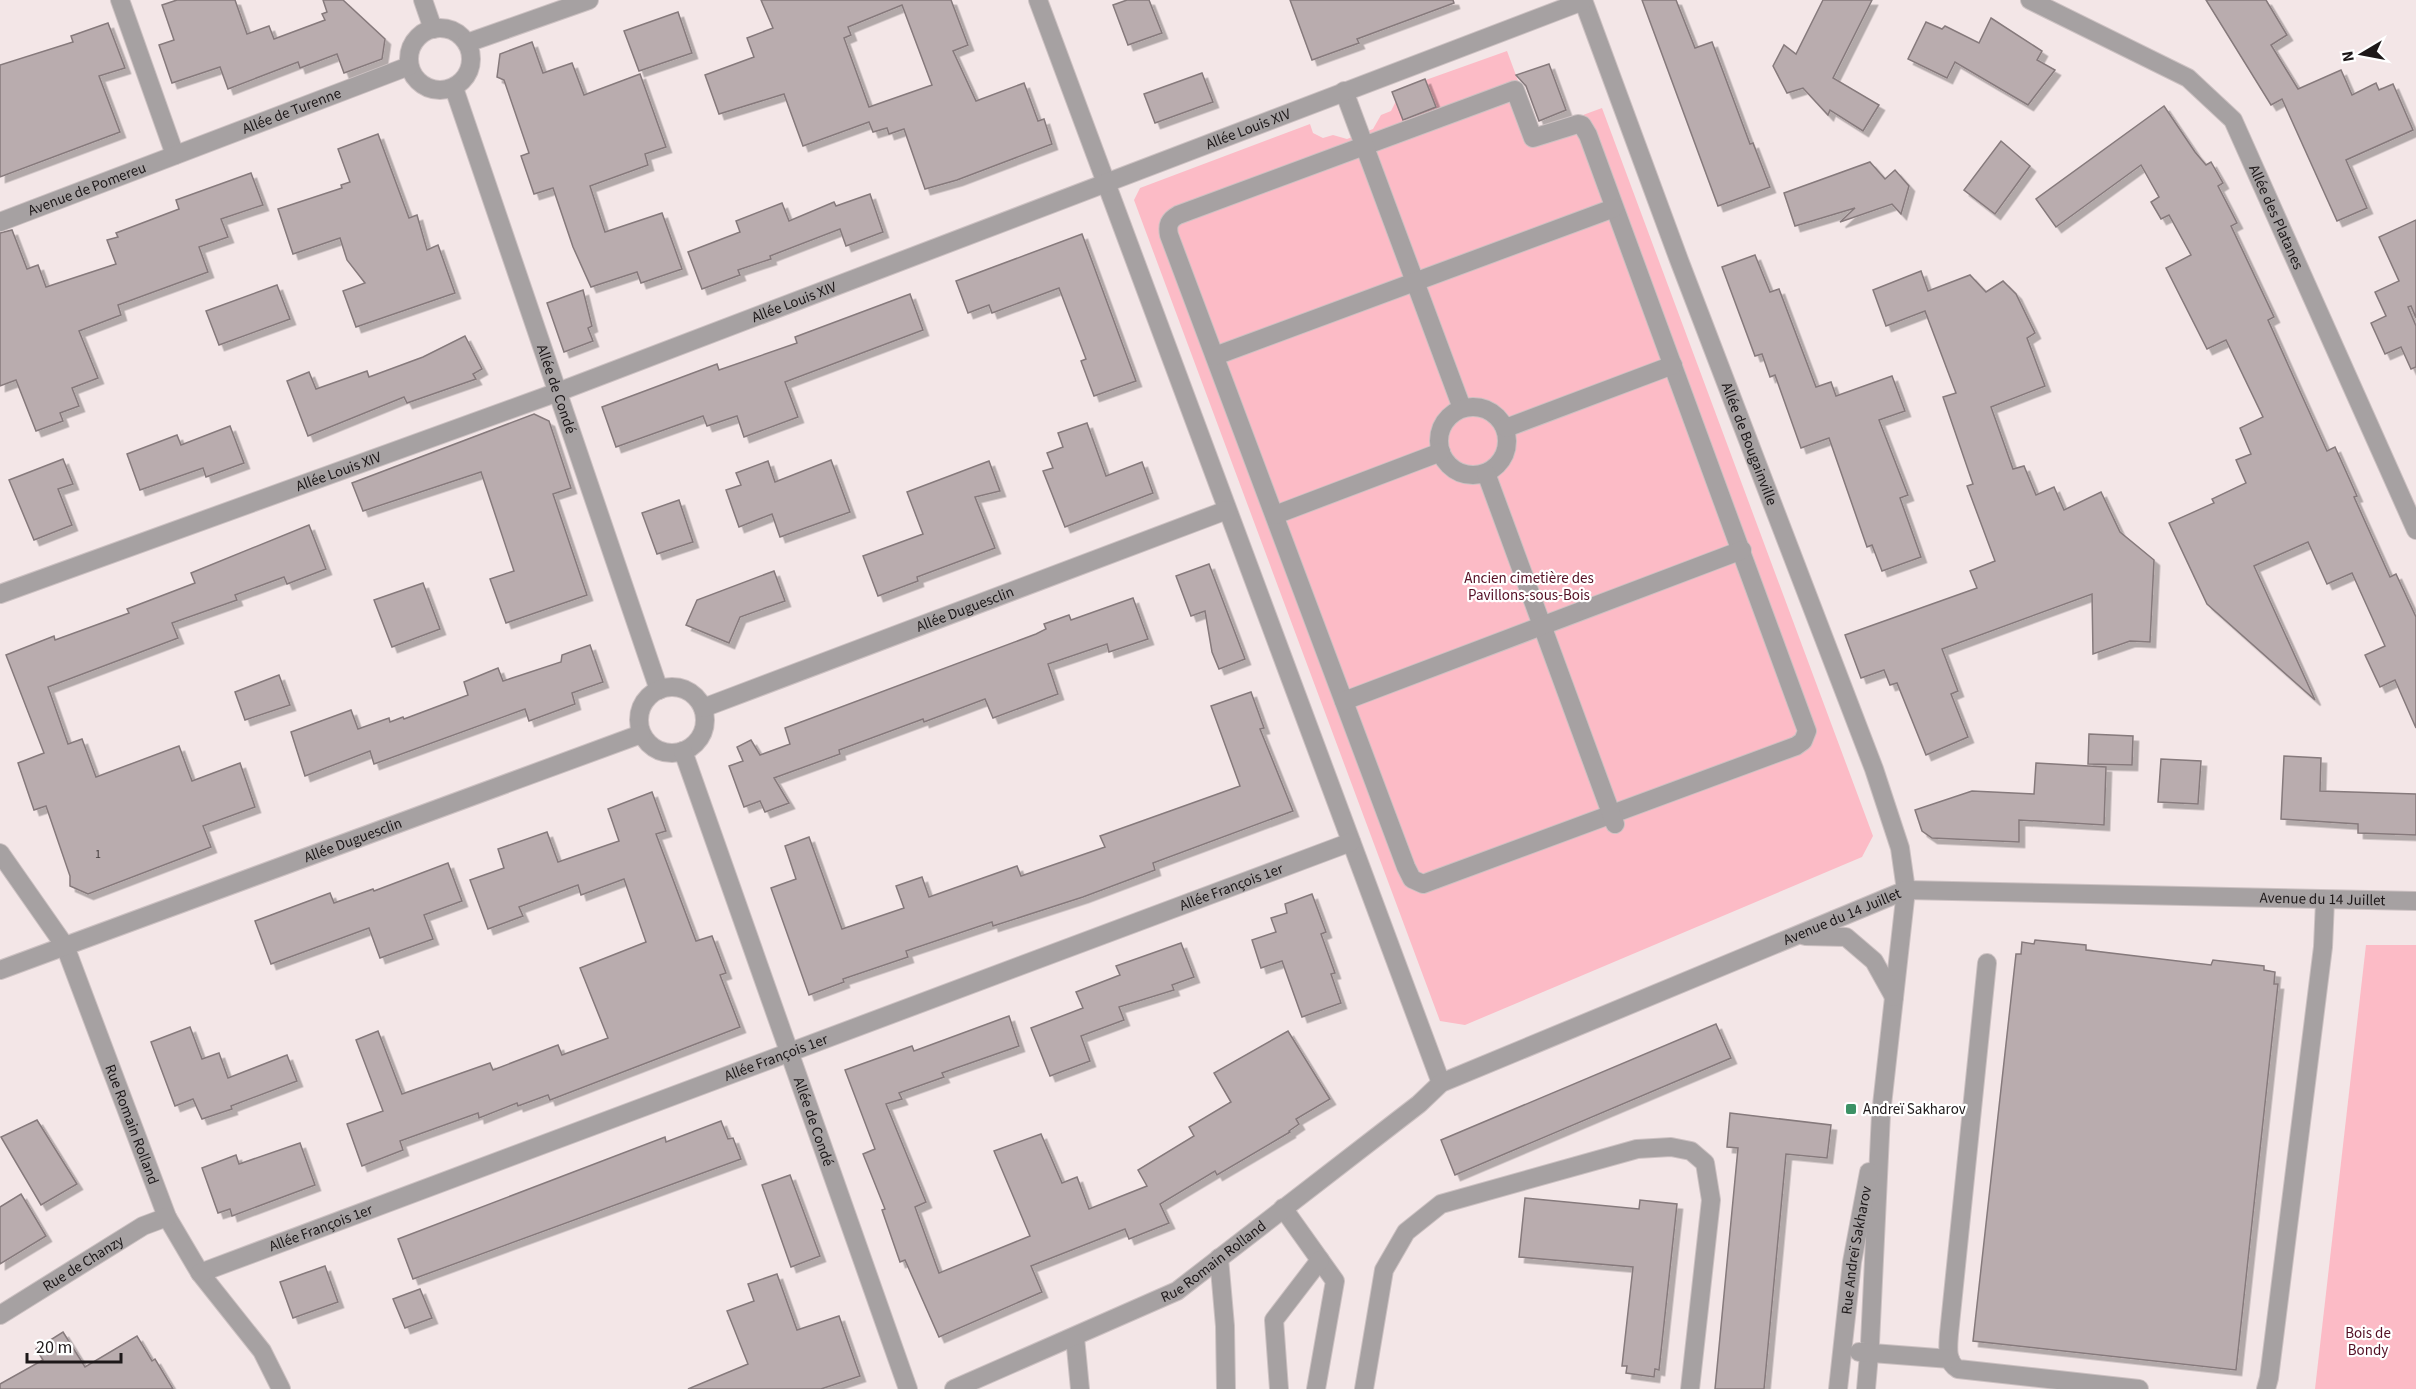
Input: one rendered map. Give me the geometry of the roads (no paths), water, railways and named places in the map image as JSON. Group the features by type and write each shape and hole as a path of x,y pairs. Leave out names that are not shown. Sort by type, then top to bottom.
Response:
{"street":[{"path":"120,0 175,155"},
{"path":"423,0 433,29"},
{"path":"467,43 589,0"},
{"path":"1038,0 1441,1083"},
{"name":"Allée Louis XIV","path":"0,594 558,392 1583,0"},
{"name":"Allée de Bougainville","path":"1583,0 1679,260 1874,769 1900,848 1906,890"},
{"name":"Allée des Platanes","path":"2030,0 2188,78 2233,120 2416,530"},
{"path":"433,29 452,31 467,43 471,53 468,73 462,82 454,88 435,91 418,82 409,66 409,56 416,39 433,29"},
{"name":"Allée de Turenne","path":"175,155 409,66"},
{"name":"Allée de Condé","path":"454,88 659,690"},
{"path":"1515,90 1533,138 1574,124 1582,125 1806,725 1806,736 1796,746 1614,819 1428,883 1418,883 1412,879 1406,867 1169,235 1170,222 1178,215 1364,146 1515,90"},
{"path":"1344,91 1462,408"},
{"name":"Avenue de Pomereu","path":"0,222 175,155"},
{"path":"1215,356 1614,208"},
{"path":"1506,428 1673,365"},
{"path":"1462,408 1483,408 1500,419 1506,428 1507,450 1496,467 1486,473 1465,474 1454,469 1446,462 1441,452 1441,431 1445,421 1462,408"},
{"path":"1275,515 1441,452"},
{"path":"1486,473 1614,819"},
{"name":"Allée Duguesclin","path":"703,708 1227,510"},
{"path":"1344,701 1742,550"},
{"path":"680,688 689,692 703,708 704,729 700,738 683,752 674,753 655,749 641,734 639,724 643,703 659,690 680,688"},
{"name":"Allée Duguesclin","path":"0,970 641,734"},
{"name":"Allée de Condé","path":"683,752 908,1389"},
{"name":"Allée François 1er","path":"200,1273 790,1054 1351,842"},
{"name":"Rue Romain Rolland","path":"0,853 65,946 167,1217 200,1273 262,1351 281,1389"},
{"name":"Avenue du 14 Juillet","path":"1441,1083 1906,890 2416,902"},
{"name":"Rue Andreï Sakharov","path":"1866,1389 1881,1114 1906,890"},
{"path":"2266,1389 2271,1367 2323,947 2325,901"},
{"path":"1800,935 1846,937 1874,961 1894,997"},
{"path":"1987,963 1949,1334 1950,1359 1954,1367 1958,1369 2139,1389"},
{"name":"Rue Romain Rolland","path":"954,1389 1177,1291 1419,1104 1441,1083"},
{"name":"Rue Andreï Sakharov","path":"1838,1389 1851,1262 1881,1114"},
{"path":"1364,1389 1384,1270 1406,1232 1441,1204 1636,1149 1671,1146 1691,1152 1705,1163 1711,1200 1690,1389"},
{"path":"1283,1208 1335,1281 1316,1389"},
{"name":"Rue de Chanzy","path":"0,1315 143,1226 167,1217"},
{"path":"1219,1258 1225,1326 1226,1389"},
{"path":"1279,1389 1274,1320 1320,1260"},
{"path":"1075,1337 1080,1389"},
{"path":"1842,1351 1950,1359"}],"place":[{"name":"Andreï Sakharov","path":"1851,1109"}],"park label":[{"name":"Ancien cimetière des Pavillons-sous-Bois","path":"1529,586"},
{"name":"Bois de Bondy","path":"2368,1342"}]}
